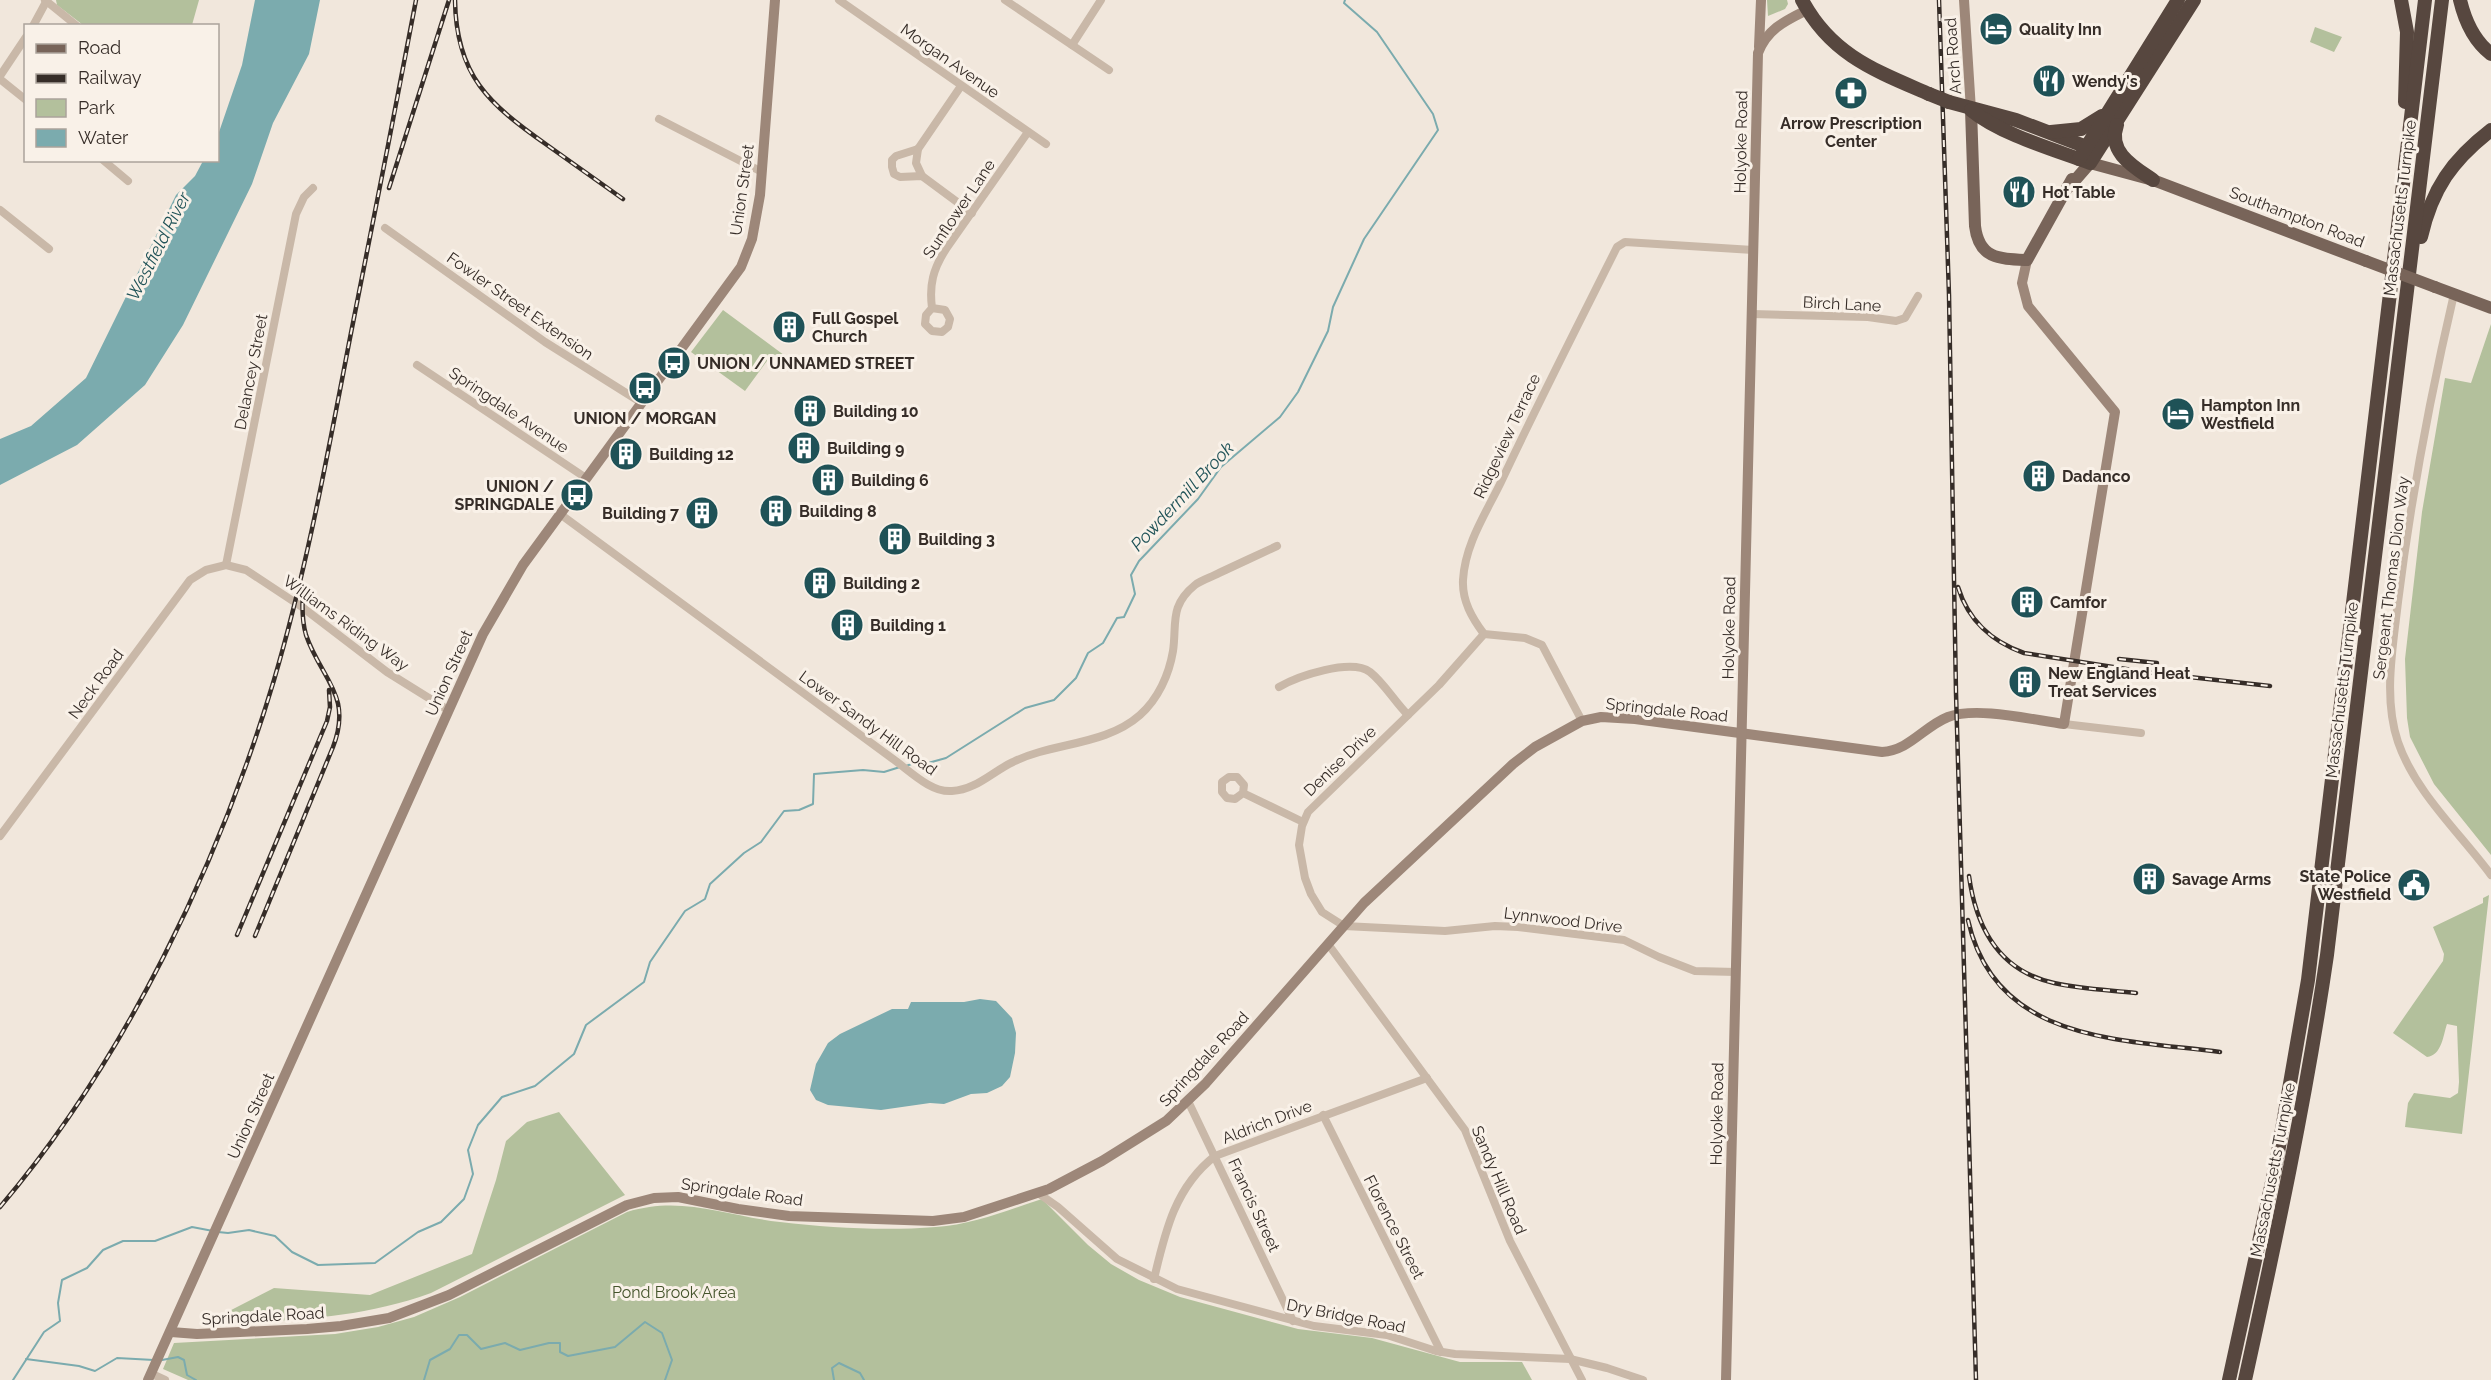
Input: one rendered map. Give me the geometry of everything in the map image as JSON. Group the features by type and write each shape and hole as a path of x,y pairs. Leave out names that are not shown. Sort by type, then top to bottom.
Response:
{"highway":[{"path":"2088,155 2116,101 2178,0"},
{"path":"2088,155 2120,115 2194,0"},
{"path":"2392,261 2407,54 2407,32 2401,0"},
{"name":"Massachusetts Turnpike","path":"2229,1380 2276,1164 2308,980 2392,261 2426,0"},
{"name":"Massachusetts Turnpike","path":"2245,1380 2292,1163 2317,1025 2442,0"},
{"path":"2460,0 2472,32 2479,43 2491,54"},
{"name":"Southampton Road","path":"1804,5 1835,44 1866,66 1971,110 2016,120 2088,155"},
{"path":"2042,131 2065,132 2085,128 2103,116 2116,101"},
{"name":"Southampton Road","path":"1971,110 1996,125 2088,155"},
{"path":"2120,115 2114,135 2118,149 2128,163 2153,180"},
{"path":"2388,449 2402,381 2421,236 2427,210 2447,173 2465,151 2491,130"}],"main road":[{"path":"1971,110 1974,216 1978,243 1984,252 2027,260 2088,155"},
{"name":"Southampton Road","path":"2088,155 2124,171 2491,308"}],"street":[{"path":"34,24 46,0 75,24"},
{"name":"Union Street","path":"155,1368 483,634 523,565 741,267 755,228 762,172 775,0"},
{"name":"Morgan Avenue","path":"839,0 1046,144"},
{"path":"1005,0 1109,70"},
{"path":"1072,45 1101,0"},
{"name":"Holyoke Road","path":"1726,1380 1761,0"},
{"name":"Arch Road","path":"1964,0 1971,110"},
{"path":"1758,53 1762,42 1774,28 1804,5"},
{"path":"24,40 0,78 24,97"},
{"path":"961,86 918,149 916,163 921,176 972,213"},
{"path":"659,119 762,172"},
{"name":"Sunflower Lane","path":"932,308 930,287 935,268 1028,132"},
{"path":"918,149 898,154 892,160 892,167 894,174 900,177 921,176"},
{"path":"104,162 128,181"},
{"name":"Delancey Street","path":"226,565 296,214 304,197 313,189"},
{"path":"0,210 49,249"},
{"name":"Fowler Street Extension","path":"385,228 545,342 642,403"},
{"name":"Ridgeview Terrace","path":"1484,634 1470,615 1463,591 1464,570 1471,543 1568,341 1617,247 1625,242 1754,250"},
{"path":"2027,260 2023,274 2023,294 2028,306 2115,412 2064,724"},
{"name":"Sergeant Thomas Dion Way","path":"2454,294 2424,424 2404,551 2394,640 2391,696 2398,740 2410,766 2435,804 2491,875"},
{"name":"Birch Lane","path":"1752,314 1868,317 1896,321 1905,318 1918,296"},
{"name":"Springdale Avenue","path":"417,365 586,478"},
{"name":"Lower Sandy Hill Road","path":"560,514 893,759 934,788 951,792 966,789 1012,762 1036,752 1094,739 1139,716 1155,698 1165,679 1173,651 1174,620 1178,606 1195,585 1277,546"},
{"name":"Williams Riding Way","path":"226,565 246,570 265,581 387,672 448,710"},
{"name":"Neck Road","path":"0,836 190,579 206,570 226,565"},
{"path":"1484,634 1494,633 1525,638 1542,645 1581,721"},
{"name":"Denise Drive","path":"1344,926 1322,912 1308,886 1299,853 1303,822 1315,803 1453,671 1484,634"},
{"path":"1280,687 1321,672 1358,667 1372,674 1408,715"},
{"name":"Springdale Road","path":"171,1332 196,1334 307,1329 389,1318 449,1295 627,1205 654,1198 688,1198 738,1209 789,1215 933,1221 964,1217 1038,1193 1077,1176 1166,1121 1188,1101 1373,895 1513,764 1535,747 1581,721 1601,717 1618,718 1882,752 1903,747 1939,721 1957,714 1995,715 2141,733"},
{"path":"1243,793 1303,822"},
{"name":"Lynnwood Drive","path":"1344,926 1446,931 1495,926 1526,928 1623,940 1695,971 1736,972"},
{"name":"Sandy Hill Road","path":"1328,944 1468,1137 1503,1225 1582,1380"},
{"name":"Aldrich Drive","path":"1154,1279 1162,1240 1178,1199 1191,1179 1215,1156 1427,1078"},
{"name":"Francis Street","path":"1188,1101 1293,1321"},
{"name":"Florence Street","path":"1323,1115 1440,1352"},
{"name":"Dry Bridge Road","path":"1038,1193 1058,1207 1117,1259 1177,1289 1314,1326 1387,1335 1440,1352 1570,1359 1643,1380"},
{"path":"155,1368 165,1380"}],"green space":[{"path":"56,0 199,0 192,24 82,24 57,5"},
{"path":"1767,0 1787,0 1788,4 1785,9 1768,16"},
{"path":"2315,27 2342,37 2334,52 2310,42"},
{"path":"723,310 796,364 792,368 772,354 745,391 691,352"},
{"path":"2491,324 2491,855 2434,784 2410,737 2405,659 2422,512 2445,378 2471,383"},
{"path":"2489,895 2462,1134 2405,1127 2408,1103 2414,1093 2450,1098 2458,1093 2457,1026 2447,1024 2439,1049 2432,1056 2427,1057 2393,1033 2443,961 2444,954 2433,927 2483,903 2483,898"},
{"path":"559,1112 625,1195 431,1293 402,1302 318,1318 202,1325 274,1288 370,1295 472,1254 506,1141 527,1122"},
{"name":"Pond Brook Area","path":"1042,1199 1088,1245 1111,1264 1139,1280 1180,1297 1298,1329 1372,1338 1460,1362 1522,1362 1532,1380 188,1380 163,1369 174,1343 335,1334 378,1327 414,1317 460,1297 627,1212 647,1207 685,1206 799,1224 897,1229 949,1226 990,1216"}],"water":[{"name":"Westfield River","path":"255,0 320,0 309,54 273,123 252,184 183,325 145,385 77,445 0,485 0,439 31,426 86,378 176,195 195,176 202,162 219,162 219,132 242,65"},
{"path":"980,999 996,1001 1012,1018 1016,1033 1010,1077 1002,1086 987,1093 971,1094 944,1104 930,1103 881,1110 828,1105 816,1100 810,1090 816,1064 828,1043 840,1034 892,1009 908,1009 911,1002 964,1002"}],"waterway":[{"name":"Powdermill Brook","path":"906,766 946,758 1025,708 1054,700 1076,678 1088,653 1103,643 1117,618 1124,617 1135,594 1131,575 1139,561 1198,499 1221,467 1280,417 1298,392 1328,331 1333,307 1364,239 1438,130 1433,114 1377,32 1344,3 1345,0"},
{"name":"Powdermill Brook","path":"218,1232 249,1230 275,1236 292,1252 318,1265 375,1263 418,1232 441,1222 464,1199 473,1174 468,1150 478,1125 502,1097 535,1086 574,1054 586,1025 644,982 650,962 685,911 705,899 710,884 744,853 761,842 784,811 799,810 813,804 814,774 863,770 884,772 900,767"},
{"name":"Powdermill Brook","path":"13,1380 44,1332 60,1321 58,1303 62,1280 87,1268 103,1250 123,1241 155,1241 192,1227 213,1231"},
{"path":"424,1380 430,1360 450,1349 459,1335 467,1335 481,1349 505,1343 520,1350 549,1343 560,1343 560,1352 568,1356 615,1347 645,1322 662,1333 672,1360 665,1380"},
{"path":"162,1360 178,1357 184,1360 187,1375 196,1380"},
{"path":"26,1359 79,1366 95,1371 117,1358 154,1360"},
{"path":"834,1380 832,1368 839,1363 860,1373 864,1380"}],"railway":[{"path":"0,1207 45,1150 88,1089 127,1024 196,889 226,819 252,749 286,638 307,553 416,0"},
{"path":"389,188 449,0"},
{"path":"455,0 462,49 469,68 480,86 508,116 623,199"},
{"path":"1939,0 1949,295 1956,693 1976,1380"},
{"path":"1958,587 1968,610 1983,628 2002,643 2024,653 2145,672 2270,686"},
{"path":"255,936 333,747 338,729 339,714 333,688 306,635 303,593"},
{"path":"2119,659 2157,663"},
{"path":"237,935 327,721 330,707 329,690"},
{"path":"1969,876 1972,895 1984,929 2005,957 2018,968 2054,983 2136,993"},
{"path":"1968,920 1983,960 2005,991 2033,1012 2067,1027 2104,1037 2220,1052"}],"place":[{"name":"Quality Inn","path":"1996,29"},
{"name":"Wendy's","path":"2049,81"},
{"name":"Arrow Prescription Center","path":"1851,93"},
{"name":"Hot Table","path":"2019,192"},
{"name":"Full Gospel Church","path":"789,327"},
{"name":"UNION / UNNAMED STREET","path":"674,363"},
{"name":"UNION / MORGAN","path":"645,388"},
{"name":"Building 10","path":"810,411"},
{"name":"Hampton Inn Westfield","path":"2178,414"},
{"name":"Building 9","path":"804,448"},
{"name":"Building 12","path":"626,454"},
{"name":"Dadanco","path":"2039,476"},
{"name":"Building 6","path":"828,480"},
{"name":"UNION / SPRINGDALE","path":"577,495"},
{"name":"Building 8","path":"776,511"},
{"name":"Building 7","path":"702,513"},
{"name":"Building 3","path":"895,539"},
{"name":"Building 2","path":"820,583"},
{"name":"Camfor","path":"2027,602"},
{"name":"Building 1","path":"847,625"},
{"name":"New England Heat Treat Services","path":"2025,682"},
{"name":"Savage Arms","path":"2149,879"},
{"name":"State Police Westfield","path":"2414,885"}]}
